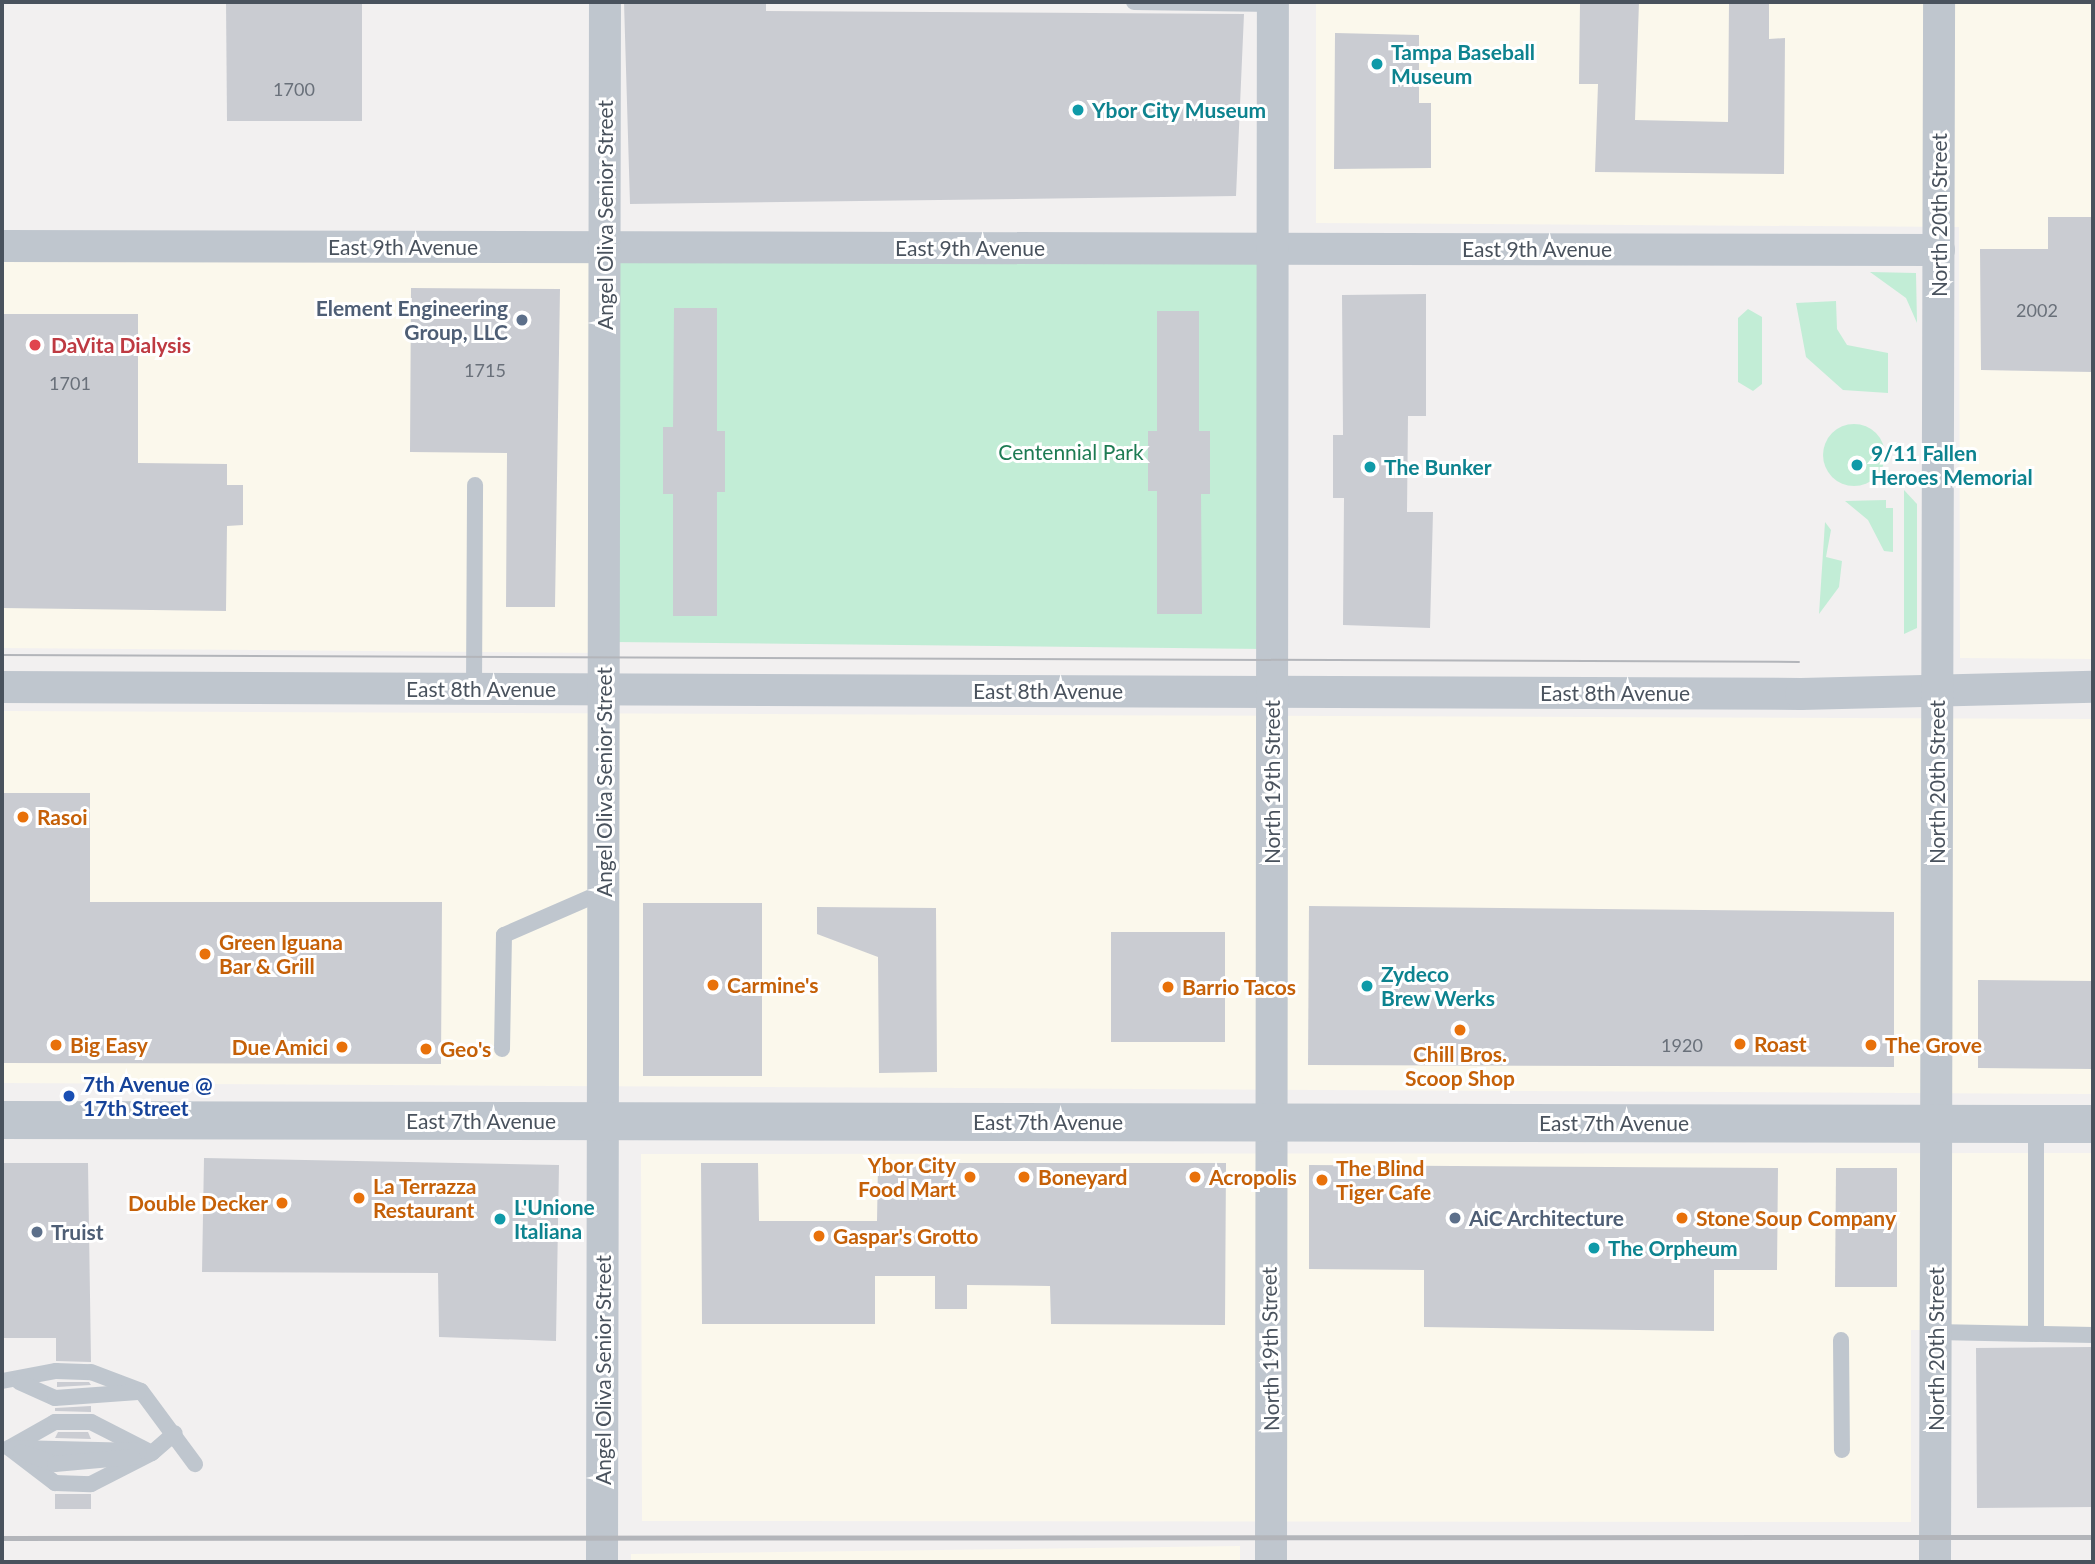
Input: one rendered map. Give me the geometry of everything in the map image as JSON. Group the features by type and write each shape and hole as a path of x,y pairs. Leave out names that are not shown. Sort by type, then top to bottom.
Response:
{"street":[{"name":"Angel Oliva Senior Street","path":"602,1562 605,2"},
{"name":"North 20th Street","path":"1936,1562 1939,2"},
{"name":"North 19th Street","path":"1271,1562 1273,3"},
{"name":"East 9th Avenue","path":"2,246 1939,250"},
{"name":"East 8th Avenue","path":"2,687 1273,692 2093,687"},
{"name":"East 7th Avenue","path":"2,1120 2093,1124"}],"lane":[{"path":"1135,2 1273,3"},
{"path":"474,689 475,485"},
{"path":"502,1049 504,935 603,892"},
{"path":"2036,1124 2036,1334"},
{"path":"1936,1332 2093,1335"},
{"path":"1841,1340 1842,1450"},
{"path":"2,1381 19,1382 56,1371 91,1372 141,1391 175,1433 195,1464"},
{"path":"19,1382 55,1398 141,1391"},
{"path":"5,1448 55,1422 91,1422 152,1453"},
{"path":"5,1448 55,1483 91,1484 152,1453 175,1433"},
{"path":"5,1448 152,1453"}],"shaded area":[{"path":"1316,2 2093,2 2093,659 1960,658 1959,227 1316,223"},
{"path":"604,251 602,653 2,648 2,252"},
{"path":"2,711 2093,719 2093,1094 2,1083"},
{"path":"2093,1153 2093,1330 1911,1330 1911,1522 642,1521 641,1154"},
{"path":"1240,1546 1240,1562 631,1562 631,1554"}],"green space":[{"name":"Centennial Park","path":"1268,257 1263,649 615,642 614,259"},
{"path":"1870,272 1916,273 1917,323 1906,298"},
{"path":"1836,301 1837,329 1847,345 1888,353 1888,393 1843,390 1806,357 1796,303"},
{"path":"1748,309 1762,317 1762,384 1753,391 1738,382 1738,318"},
{"path":"1854,424 1876,433 1885,455 1876,477 1854,486 1832,477 1823,455 1832,433"},
{"path":"1904,490 1917,504 1917,628 1904,634"},
{"path":"1886,500 1886,508 1893,508 1893,552 1884,551 1868,520 1845,501"},
{"path":"1825,522 1831,530 1826,557 1842,561 1839,587 1819,614"}],"building":[{"path":"226,2 362,2 362,121 227,121"},
{"path":"624,2 766,2 766,11 1244,14 1236,196 630,204"},
{"path":"1580,2 1639,2 1635,120 1728,122 1729,2 1769,2 1769,39 1785,38 1784,174 1595,172 1598,84 1579,84"},
{"path":"1335,33 1419,35 1419,103 1431,103 1431,168 1334,169"},
{"path":"2048,217 2093,217 2093,372 1981,370 1980,249 2048,249"},
{"path":"411,288 560,289 555,607 506,607 507,453 410,452"},
{"path":"1426,294 1426,416 1408,416 1407,512 1433,512 1430,628 1343,625 1344,498 1333,498 1333,435 1343,435 1342,295"},
{"path":"674,308 717,308 717,431 725,431 725,492 717,492 717,616 673,616 673,494 663,494 663,427 673,427"},
{"path":"1157,311 1199,311 1199,431 1210,431 1210,494 1201,494 1202,614 1157,614 1157,491 1148,491 1148,431 1157,431"},
{"path":"2,314 138,314 138,463 227,464 227,485 243,485 243,525 227,526 226,611 2,608"},
{"path":"2,793 90,793 90,902 442,902 441,1064 2,1063"},
{"path":"643,903 762,903 762,1076 643,1076"},
{"path":"1309,906 1894,912 1894,1067 1308,1065"},
{"path":"817,907 936,908 937,1072 879,1073 878,957 817,934"},
{"name":"Barrio Tacos","path":"1111,932 1225,932 1225,1042 1111,1042"},
{"path":"1978,980 2093,981 2093,1069 1978,1068"},
{"path":"204,1158 559,1165 556,1341 439,1337 438,1273 202,1272"},
{"path":"2,1163 88,1163 91,1362 56,1361 56,1338 2,1338"},
{"path":"701,1163 758,1163 759,1221 877,1221 878,1163 1226,1163 1225,1325 1051,1324 1050,1286 967,1285 967,1309 935,1309 935,1276 875,1276 875,1324 702,1324"},
{"path":"1309,1165 1778,1168 1777,1270 1714,1270 1714,1331 1424,1327 1424,1270 1309,1269"},
{"path":"1836,1168 1897,1168 1897,1287 1835,1287"},
{"path":"2093,1347 2093,1507 1977,1508 1976,1348"},
{"path":"57,1382 89,1382 91,1385 57,1387"},
{"path":"91,1406 91,1412 55,1411 55,1408"},
{"path":"58,1432 88,1432 91,1439 55,1438"},
{"path":"55,1494 91,1494 91,1509 55,1509"}],"tram line":[{"path":"2,655 1799,662"}],"railway":[{"path":"2,1538 2093,1537"}],"place":[{"name":"Tampa Baseball Museum","path":"1377,64"},
{"name":"Ybor City Museum","path":"1078,110"},
{"name":"Element Engineering Group, LLC","path":"522,320"},
{"name":"DaVita Dialysis","path":"35,345"},
{"name":"9/11 Fallen Heroes Memorial","path":"1857,465"},
{"name":"The Bunker","path":"1370,467"},
{"name":"Rasoi","path":"23,817"},
{"name":"Green Iguana Bar & Grill","path":"205,954"},
{"name":"Carmine's","path":"713,985"},
{"name":"Zydeco Brew Werks","path":"1367,986"},
{"name":"Barrio Tacos","path":"1168,987"},
{"name":"Chill Bros. Scoop Shop","path":"1460,1030"},
{"name":"Roast","path":"1740,1044"},
{"name":"Big Easy","path":"56,1045"},
{"name":"The Grove","path":"1871,1045"},
{"name":"Due Amici","path":"342,1047"},
{"name":"Geo's","path":"426,1049"},
{"name":"7th Avenue @ 17th Street","path":"69,1096"},
{"name":"Ybor City Food Mart","path":"970,1177"},
{"name":"Boneyard","path":"1024,1177"},
{"name":"Acropolis","path":"1195,1177"},
{"name":"The Blind Tiger Cafe","path":"1322,1180"},
{"name":"La Terrazza Restaurant","path":"359,1198"},
{"name":"Double Decker","path":"282,1203"},
{"name":"AiC Architecture","path":"1455,1218"},
{"name":"Stone Soup Company","path":"1682,1218"},
{"name":"L'Unione Italiana","path":"500,1219"},
{"name":"Truist","path":"37,1232"},
{"name":"Gaspar's Grotto","path":"819,1236"},
{"name":"The Orpheum","path":"1594,1248"}]}
